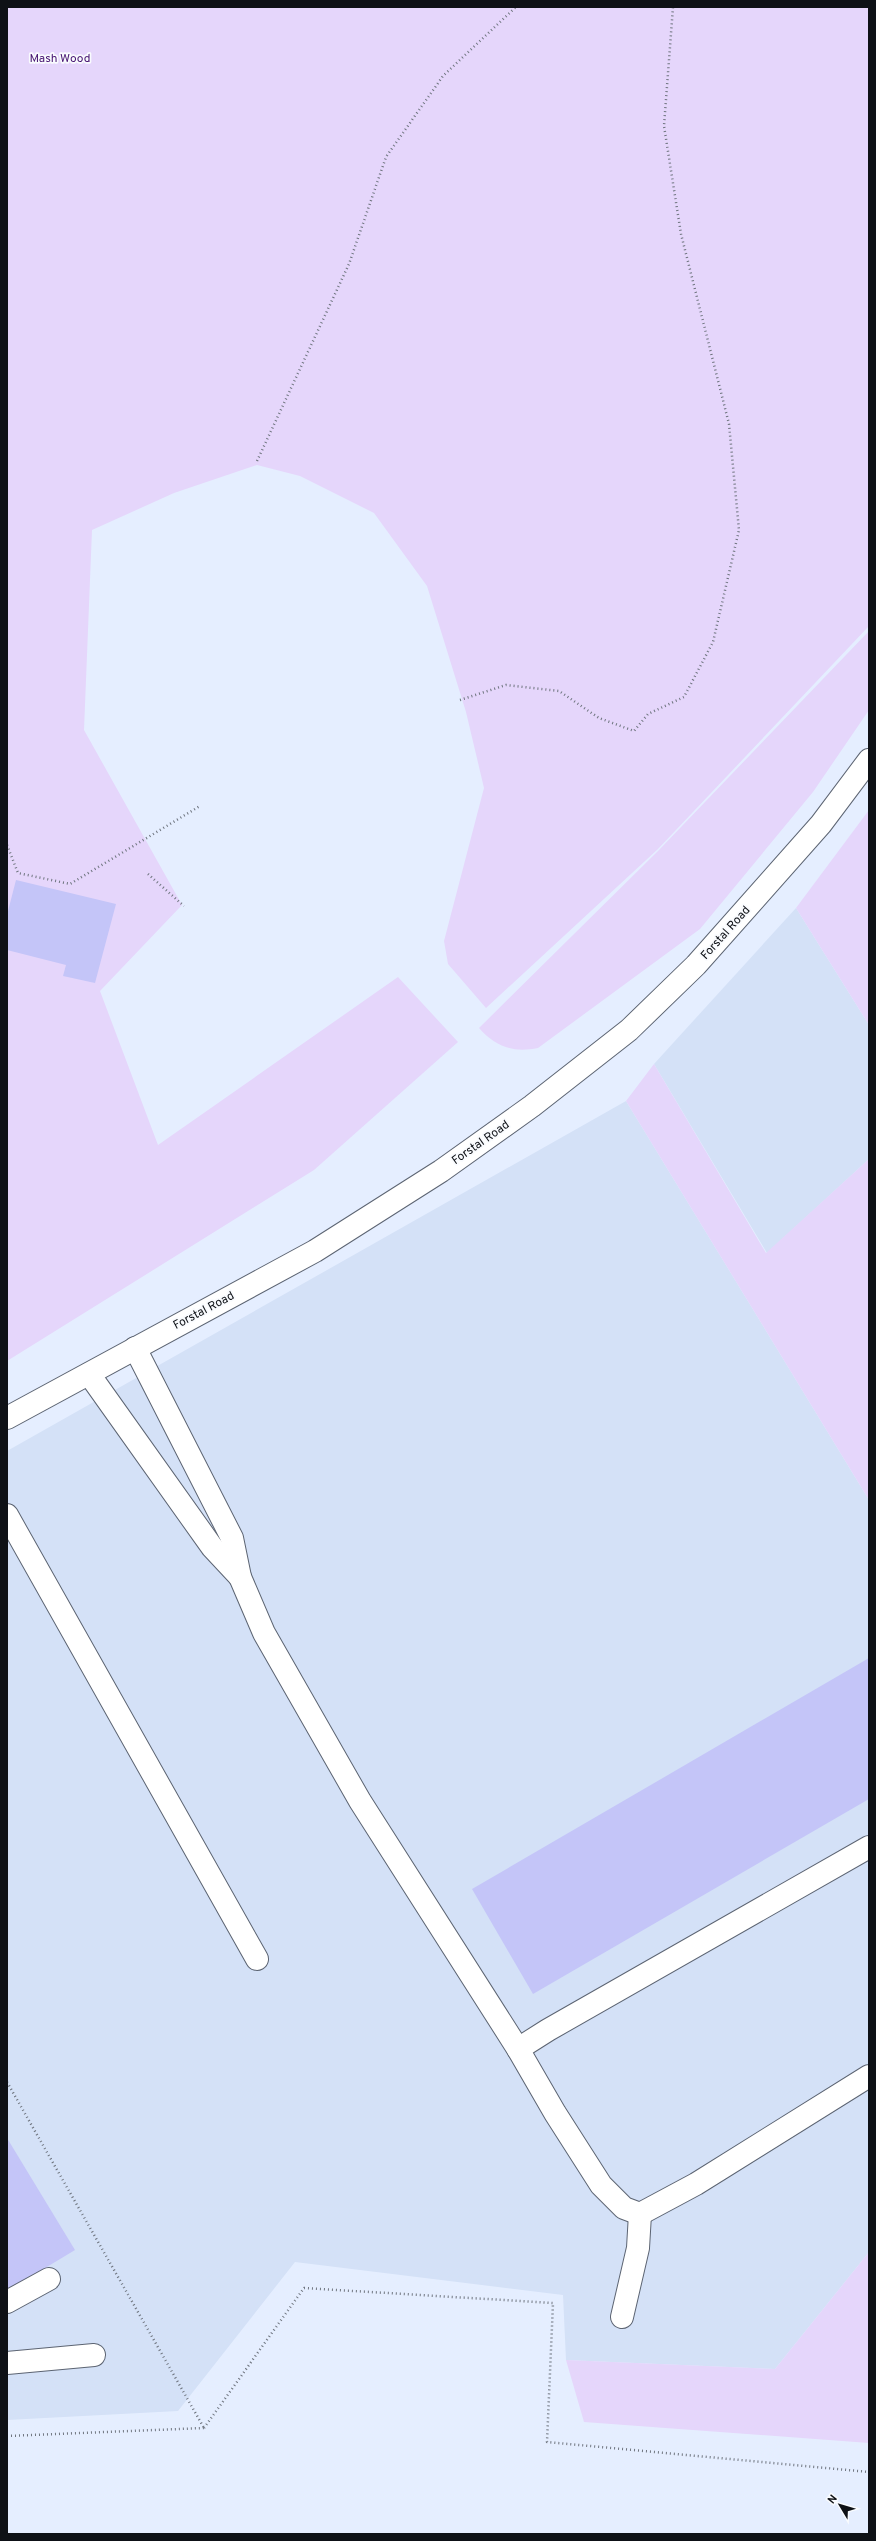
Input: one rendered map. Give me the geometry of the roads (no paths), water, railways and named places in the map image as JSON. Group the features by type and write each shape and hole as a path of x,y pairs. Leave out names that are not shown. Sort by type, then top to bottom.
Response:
{"street":[{"name":"Forstal Road","path":"7,1418 315,1251 441,1171 532,1106 629,1030 696,965 762,893 821,824 869,760"},
{"path":"135,1348 232,1538 240,1577 264,1633 360,1801 518,2049 555,2113 601,2185 624,2208 640,2214 696,2184 869,2076"},
{"path":"89,1374 212,1547 240,1577"},
{"path":"7,1515 257,1959"},
{"path":"518,2049 548,2030 869,1847"},
{"path":"622,2317 638,2248 640,2214"},
{"path":"7,2302 49,2279"},
{"path":"7,2363 94,2355"}],"park label":[{"name":"Mash Wood","path":"60,59"}]}
